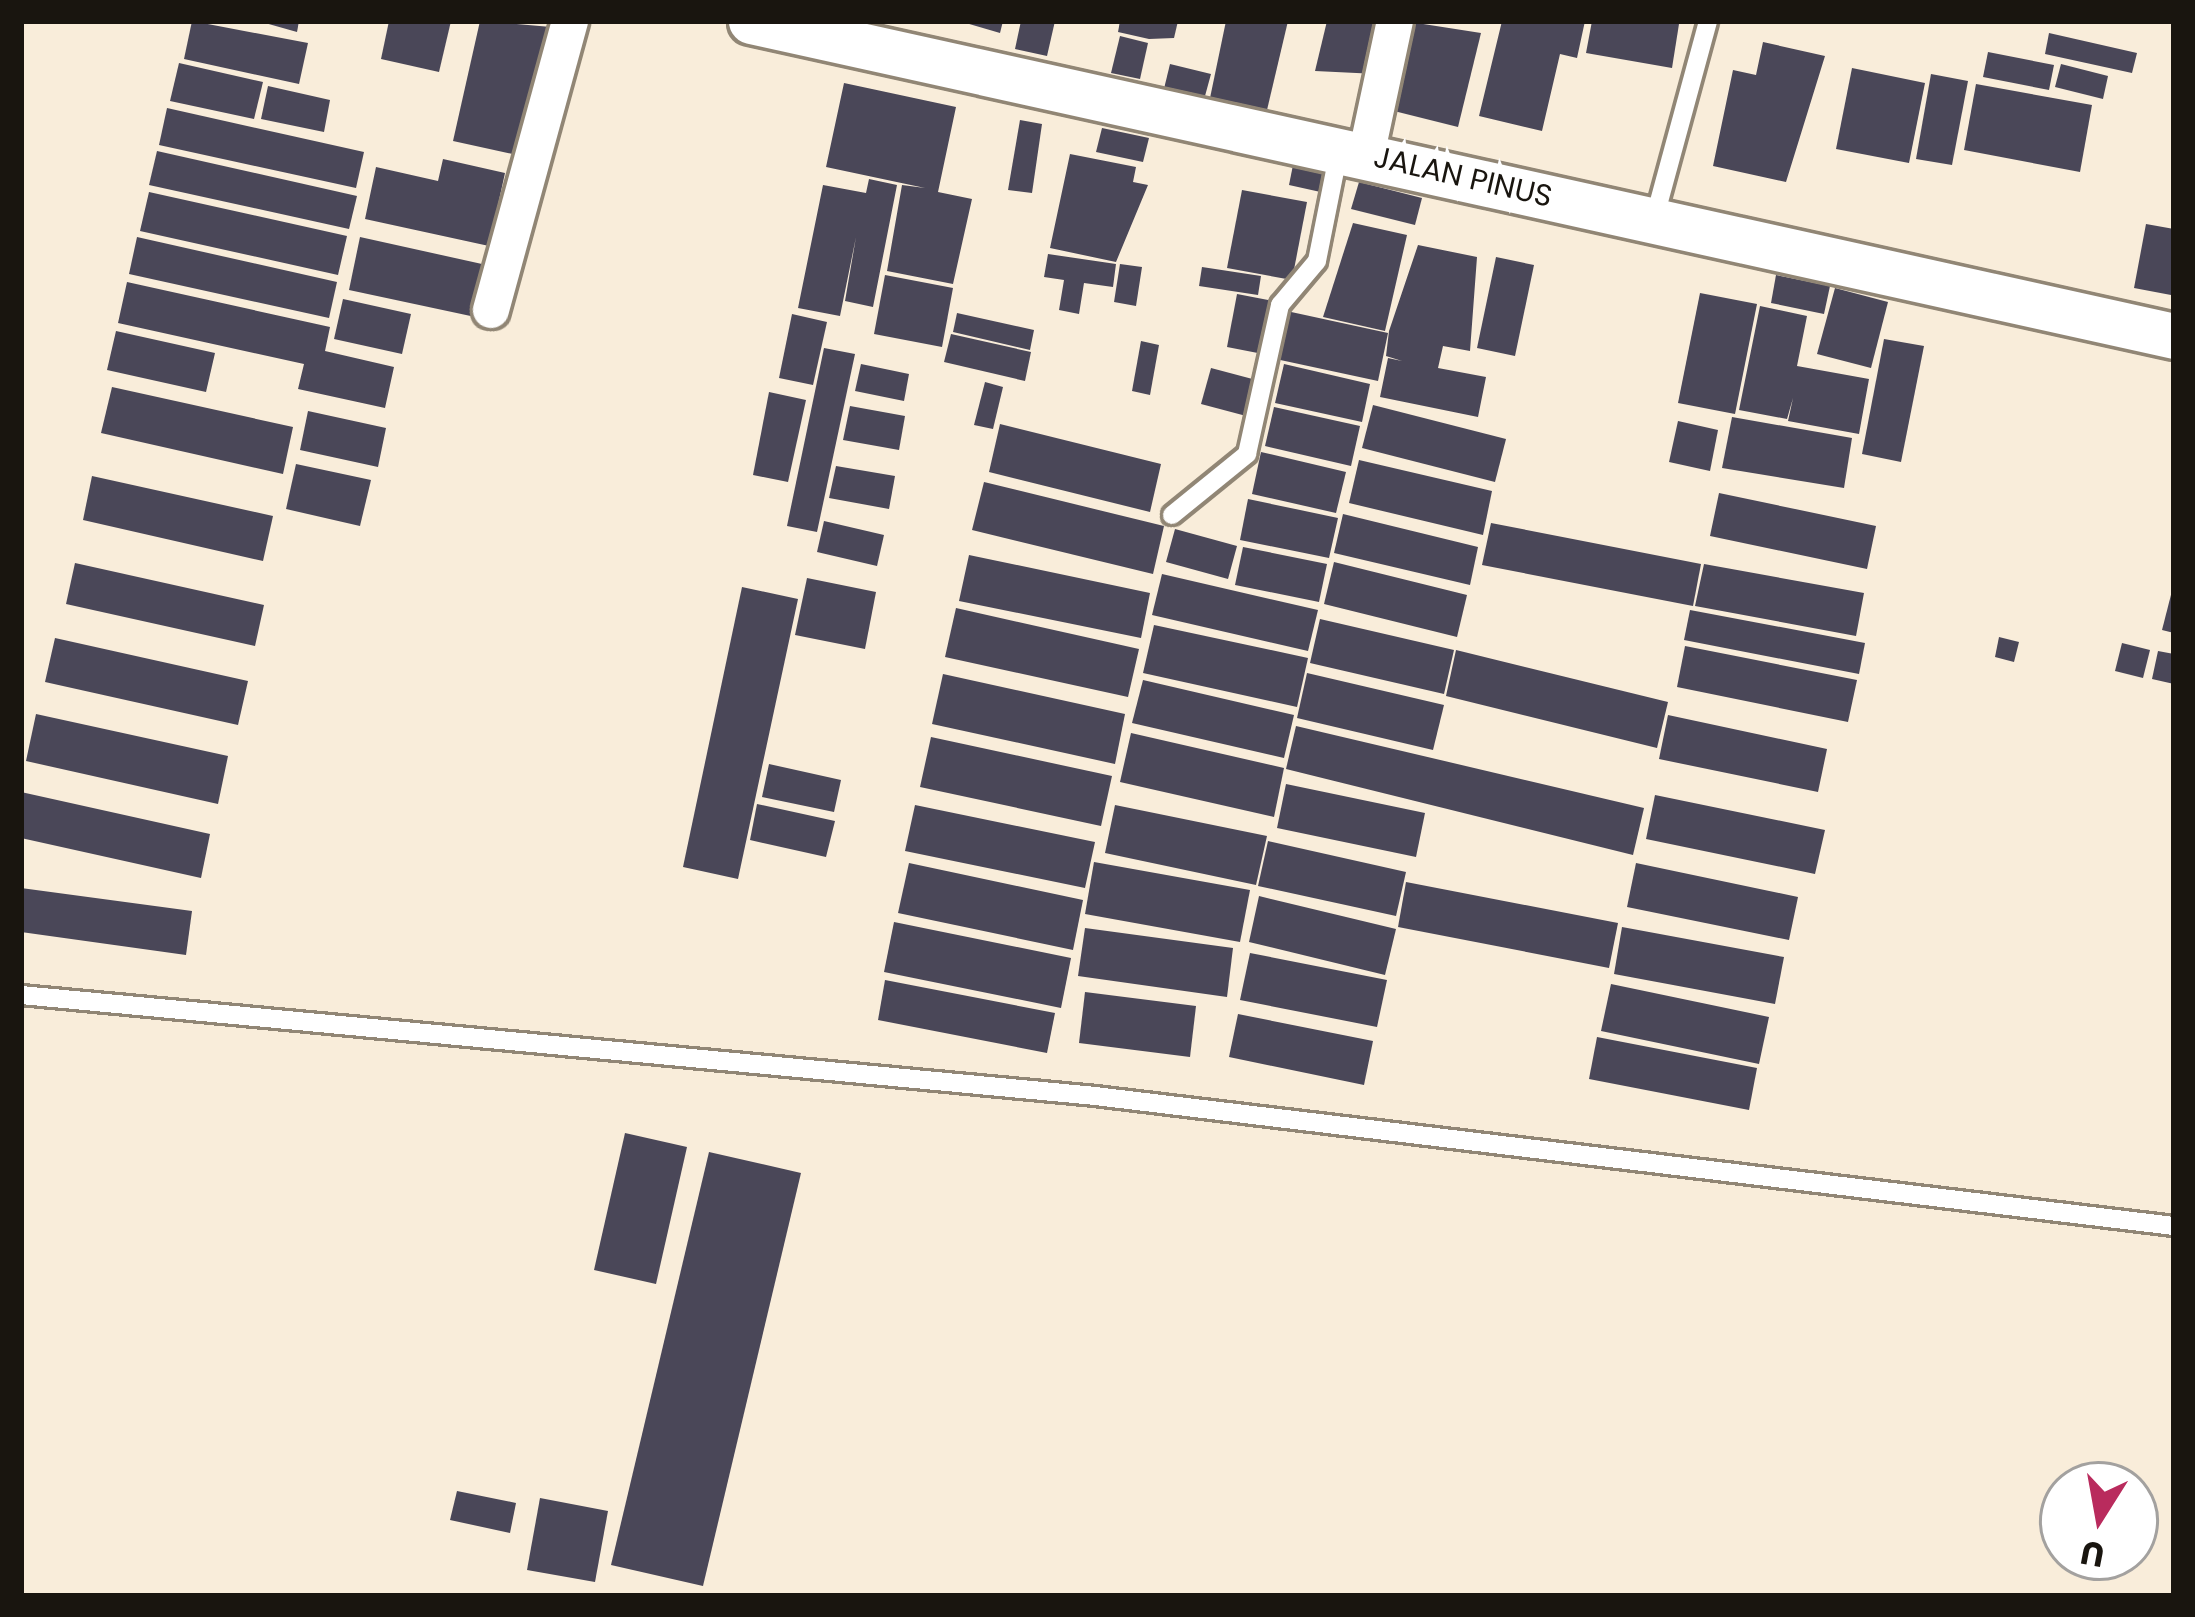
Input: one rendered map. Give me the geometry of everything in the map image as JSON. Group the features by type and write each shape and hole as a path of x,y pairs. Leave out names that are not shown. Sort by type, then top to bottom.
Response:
{"street":[{"path":"491,310 570,21"},
{"name":"JALAN PINUS","path":"751,21 2174,336"},
{"path":"1352,153 1395,21"}],"lane":[{"path":"1654,220 1708,21"},
{"path":"1172,515 1247,454 1280,305 1317,261 1352,153"},
{"path":"21,994 1141,1101 2174,1226"}],"building":[{"path":"192,21 308,43 299,84 184,59"},
{"path":"258,21 299,21 297,32"},
{"path":"389,21 451,21 439,72 381,59"},
{"path":"480,21 551,27 522,156 453,141"},
{"path":"959,21 1003,21 1000,33"},
{"path":"1021,21 1055,21 1047,56 1015,49"},
{"path":"1120,21 1178,21 1174,38 1149,39 1118,32"},
{"path":"1226,21 1288,21 1267,110 1210,98"},
{"path":"1327,21 1389,21 1377,74 1315,71"},
{"path":"1404,21 1481,33 1458,127 1382,108"},
{"path":"1502,21 1585,21 1577,58 1560,54 1542,131 1479,116"},
{"path":"1592,21 1679,24 1672,68 1586,53"},
{"path":"2049,33 2137,53 2132,73 2045,54"},
{"path":"1120,36 1148,43 1140,79 1111,73"},
{"path":"1763,42 1825,56 1786,182 1713,166 1733,70 1756,75"},
{"path":"1988,52 2054,65 2049,90 1983,77"},
{"path":"179,63 263,82 254,119 170,101"},
{"path":"1170,64 1211,74 1202,107 1162,97"},
{"path":"2061,64 2108,76 2103,99 2055,87"},
{"path":"1852,68 1925,83 1909,163 1836,149"},
{"path":"1931,74 1968,81 1952,165 1916,159"},
{"path":"844,83 956,107 938,192 972,199 953,284 887,271 902,185 925,188 826,167"},
{"path":"1976,84 2092,105 2080,172 1964,150"},
{"path":"268,86 330,100 324,132 261,119"},
{"path":"167,108 364,152 356,188 159,145"},
{"path":"1020,120 1042,124 1032,193 1008,190"},
{"path":"1102,128 1149,138 1143,162 1096,152"},
{"path":"157,151 357,196 349,229 149,185"},
{"path":"1070,154 1136,167 1133,182 1148,185 1116,262 1050,248"},
{"path":"443,159 505,173 489,246 365,219 376,167 438,181"},
{"path":"1294,160 1330,168 1325,193 1289,185"},
{"path":"869,179 897,185 873,307 845,301 856,237 840,316 798,308 823,185 866,193"},
{"path":"1359,182 1422,198 1415,225 1351,209"},
{"path":"1242,190 1307,202 1292,280 1227,268"},
{"path":"149,192 347,236 338,275 140,231"},
{"path":"1353,223 1407,235 1385,331 1323,317"},
{"path":"2146,224 2174,229 2171,295 2134,288"},
{"path":"137,237 337,282 329,318 129,274"},
{"path":"360,237 491,266 480,318 349,290"},
{"path":"1418,245 1477,257 1470,351 1443,346 1438,368 1486,377 1478,417 1380,397 1388,358 1402,361 1386,356 1389,331"},
{"path":"1048,254 1116,264 1113,287 1084,283 1079,314 1059,310 1064,280 1044,277"},
{"path":"1496,257 1534,265 1515,356 1477,348"},
{"path":"1120,264 1142,267 1136,306 1114,302"},
{"path":"1202,267 1261,276 1258,295 1199,286"},
{"path":"885,275 953,288 942,347 874,334"},
{"path":"1776,275 1830,286 1824,314 1771,303"},
{"path":"127,282 330,327 325,351 394,367 385,408 298,389 304,364 118,323"},
{"path":"1835,288 1888,302 1871,368 1817,354"},
{"path":"1700,293 1757,304 1735,414 1678,403"},
{"path":"1237,294 1279,302 1268,355 1227,347"},
{"path":"343,299 411,314 402,354 334,339"},
{"path":"1760,306 1807,316 1797,366 1869,379 1859,434 1788,421 1793,398 1787,419 1739,410"},
{"path":"1282,310 1388,333 1378,381 1271,358"},
{"path":"957,313 1034,330 1030,350 953,332"},
{"path":"792,314 827,322 813,385 779,378"},
{"path":"116,331 215,353 206,392 107,370"},
{"path":"951,334 1031,352 1025,381 944,362"},
{"path":"1884,339 1924,346 1901,462 1862,454"},
{"path":"1141,341 1159,345 1150,395 1132,391"},
{"path":"824,348 855,354 817,532 787,526"},
{"path":"861,364 909,374 904,401 855,391"},
{"path":"1284,364 1370,384 1362,422 1275,403"},
{"path":"1211,368 1260,381 1250,417 1201,404"},
{"path":"985,382 1003,387 993,429 974,425"},
{"path":"112,387 293,427 283,474 101,433"},
{"path":"769,392 806,400 788,482 753,475"},
{"path":"1373,405 1506,439 1495,482 1362,448"},
{"path":"850,406 905,416 899,450 843,440"},
{"path":"1274,407 1360,426 1351,466 1265,446"},
{"path":"308,411 386,428 378,467 300,450"},
{"path":"1732,417 1852,438 1844,488 1722,468"},
{"path":"1678,421 1718,430 1710,471 1669,462"},
{"path":"1000,424 1161,464 1150,512 989,472"},
{"path":"1261,452 1346,472 1336,513 1252,494"},
{"path":"1359,460 1492,491 1483,535 1349,503"},
{"path":"296,464 371,480 360,526 286,509"},
{"path":"836,466 895,476 889,509 829,498"},
{"path":"92,476 273,516 263,561 83,520"},
{"path":"984,482 1164,526 1153,574 972,530"},
{"path":"1719,493 1876,526 1867,569 1710,536"},
{"path":"1248,499 1338,518 1329,558 1240,540"},
{"path":"1343,514 1478,547 1470,585 1334,553"},
{"path":"824,521 884,535 877,566 817,552"},
{"path":"1491,523 1701,564 1693,606 1482,565"},
{"path":"1175,529 1237,546 1228,579 1166,562"},
{"path":"1243,547 1327,564 1319,602 1235,585"},
{"path":"969,555 1150,593 1141,638 959,601"},
{"path":"1334,562 1467,595 1457,637 1324,604"},
{"path":"75,563 264,605 255,646 66,604"},
{"path":"1704,564 1864,593 1856,636 1695,606"},
{"path":"1162,574 1318,610 1308,651 1152,615"},
{"path":"807,578 876,592 865,649 795,635"},
{"path":"2174,583 2174,633 2162,630"},
{"path":"742,587 798,599 738,879 683,867"},
{"path":"956,608 1139,649 1128,697 945,657"},
{"path":"1690,610 1865,643 1859,674 1684,640"},
{"path":"1320,619 1454,650 1444,694 1310,663"},
{"path":"1154,625 1308,658 1297,707 1143,673"},
{"path":"1999,637 2019,642 2014,662 1995,657"},
{"path":"55,638 248,681 238,725 45,682"},
{"path":"2122,643 2150,650 2143,678 2115,671"},
{"path":"1685,646 1857,680 1848,722 1677,687"},
{"path":"1456,650 1668,702 1657,748 1446,696"},
{"path":"2158,651 2174,654 2174,684 2152,679"},
{"path":"1307,673 1444,705 1433,750 1297,718"},
{"path":"943,674 1125,714 1115,764 932,724"},
{"path":"1143,680 1294,715 1284,758 1132,723"},
{"path":"36,714 228,756 218,804 26,761"},
{"path":"1668,715 1827,749 1818,792 1659,759"},
{"path":"1296,726 1644,808 1633,855 1286,769"},
{"path":"1131,733 1284,768 1274,817 1120,782"},
{"path":"931,737 1112,776 1101,826 920,787"},
{"path":"769,764 841,780 834,812 762,797"},
{"path":"1286,784 1425,813 1416,857 1277,828"},
{"path":"21,792 210,834 201,878 21,838"},
{"path":"1655,795 1825,830 1815,874 1646,839"},
{"path":"757,804 835,821 826,857 750,840"},
{"path":"915,805 1095,842 1085,888 905,851"},
{"path":"1115,805 1267,836 1256,885 1105,853"},
{"path":"1268,841 1406,872 1396,916 1258,886"},
{"path":"1094,862 1250,890 1240,942 1085,914"},
{"path":"909,863 1083,900 1073,950 898,913"},
{"path":"1636,863 1798,897 1789,940 1627,907"},
{"path":"1406,882 1618,923 1609,968 1398,927"},
{"path":"21,888 192,911 186,955 21,932"},
{"path":"1259,896 1396,929 1385,975 1249,942"},
{"path":"894,922 1071,958 1061,1008 884,972"},
{"path":"1622,927 1784,957 1775,1004 1614,974"},
{"path":"1085,928 1233,948 1227,997 1078,976"},
{"path":"1250,953 1387,980 1377,1027 1240,1000"},
{"path":"885,980 1055,1013 1047,1053 878,1020"},
{"path":"1611,984 1769,1017 1759,1064 1601,1031"},
{"path":"1085,992 1196,1006 1190,1057 1079,1043"},
{"path":"1238,1014 1373,1041 1364,1085 1229,1057"},
{"path":"1597,1037 1757,1068 1749,1110 1589,1079"},
{"path":"625,1133 687,1147 656,1284 594,1270"},
{"path":"709,1152 801,1173 703,1586 611,1565"},
{"path":"457,1491 516,1503 510,1533 450,1520"},
{"path":"540,1498 608,1511 595,1582 527,1570"}]}
